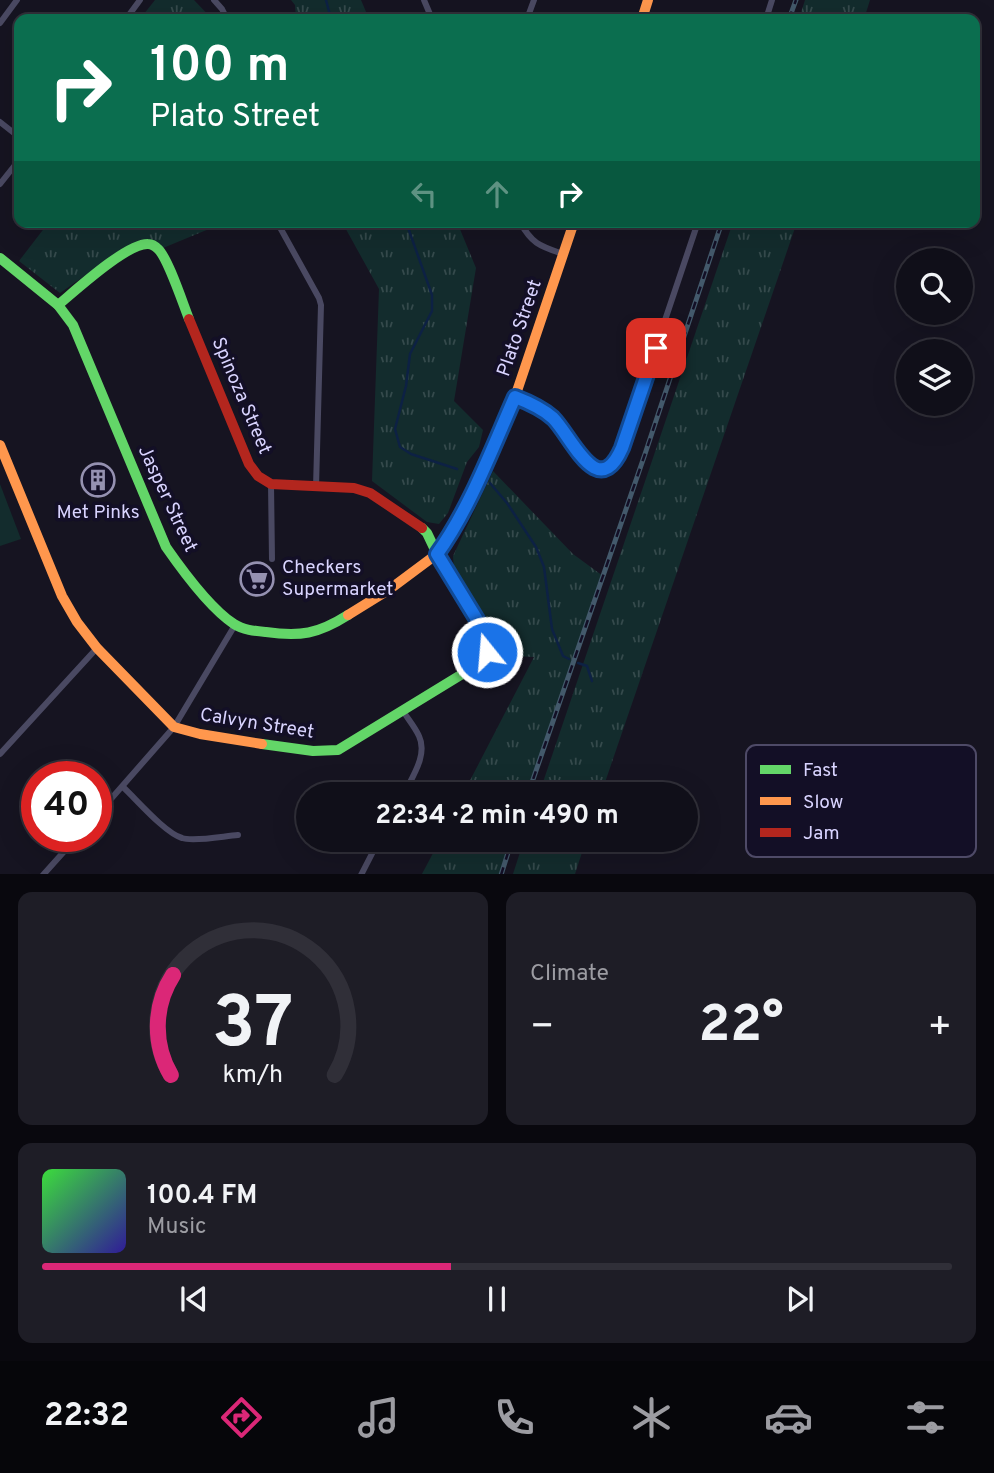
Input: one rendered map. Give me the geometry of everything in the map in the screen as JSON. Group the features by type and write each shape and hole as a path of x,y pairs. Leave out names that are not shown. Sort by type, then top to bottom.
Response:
{"street":[{"path":"0,23 17,0"},
{"path":"129,14 140,0"},
{"path":"214,0 224,14"},
{"path":"0,121 14,133"},
{"path":"0,184 14,166"},
{"path":"280,228 321,305 316,487"},
{"path":"523,228 533,242 563,254"},
{"name":"Plato Street","path":"437,554 452,534 463,512 515,397 572,228"},
{"path":"515,397 555,420 592,467 604,470 612,466 622,448 696,228"},
{"name":"Spinoza Street","path":"58,305 130,250 148,244 156,247 164,258 249,464 262,481 271,484"},
{"name":"Jasper Street","path":"2,260 58,305 73,326 166,547 186,575 235,625"},
{"name":"Calvyn Street","path":"0,445 62,596 77,622 97,648 174,727 200,734 313,751 338,750 477,665 487,652 487,636 437,554"},
{"path":"112,799 174,727 235,625 280,634 300,635 317,631 338,622 390,589 437,554 427,533 419,525 370,492 339,486 271,484 272,559"},
{"path":"0,754 97,648"},
{"path":"403,711 420,738 423,750 410,782"},
{"path":"123,787 164,826 181,838 238,835"},
{"path":"43,874 63,852"},
{"path":"361,874 373,852"}],"green space":[{"path":"155,0 194,0 207,14 144,14"},
{"path":"291,0 361,0 367,14 296,14 295,5"},
{"path":"805,0 870,0 866,14 801,14"},
{"path":"44,228 209,229 163,248 126,247 60,293 19,261"},
{"path":"345,228 459,228 476,268 454,401 483,430 479,447 467,462 448,513 439,524 427,522 372,481 379,289"},
{"path":"731,228 795,228 605,782 543,782"},
{"path":"493,471 573,554 603,576 532,782 469,782 534,657 511,656 454,569 453,556"},
{"path":"0,484 21,539 0,546"},
{"path":"434,852 509,852 501,874 422,874"},
{"path":"520,852 582,852 575,874 513,874"}],"waterway":[{"path":"326,0 330,14"},
{"path":"408,228 432,295 432,311 410,354 406,386 395,429 400,447 411,454 457,469"},
{"path":"490,483 507,503 536,547 544,567 552,629 563,656 569,659"},
{"path":"578,663 587,666 592,681"}],"railway":[{"path":"791,14 796,0"},
{"path":"532,782 720,228"},
{"path":"501,874 508,852"}],"traffic: fast":[{"path":"58,305 115,259 127,251 149,244 162,254 189,319"},
{"path":"0,258 58,305 73,325 166,547 188,578 216,609 241,628 289,634 318,630 348,615"},
{"path":"262,744 313,751 338,750 480,662 486,648 487,636 422,528"}],"traffic: slow":[{"path":"644,14 648,0"},
{"path":"348,615 390,589 437,554 451,534 515,397 572,228"},
{"path":"0,445 62,596 97,648 174,727 262,744"}],"traffic: jam":[{"path":"189,319 249,464 258,476 271,484 354,488 370,493 422,528"}],"place":[{"name":"Met Pinks","path":"98,480"},
{"name":"Checkers Supermarket","path":"257,579"}],"route":[{"path":"487,652 487,636 437,554 452,534 463,512 515,397 555,420 586,461 592,467 604,470 617,460 656,348"}]}
